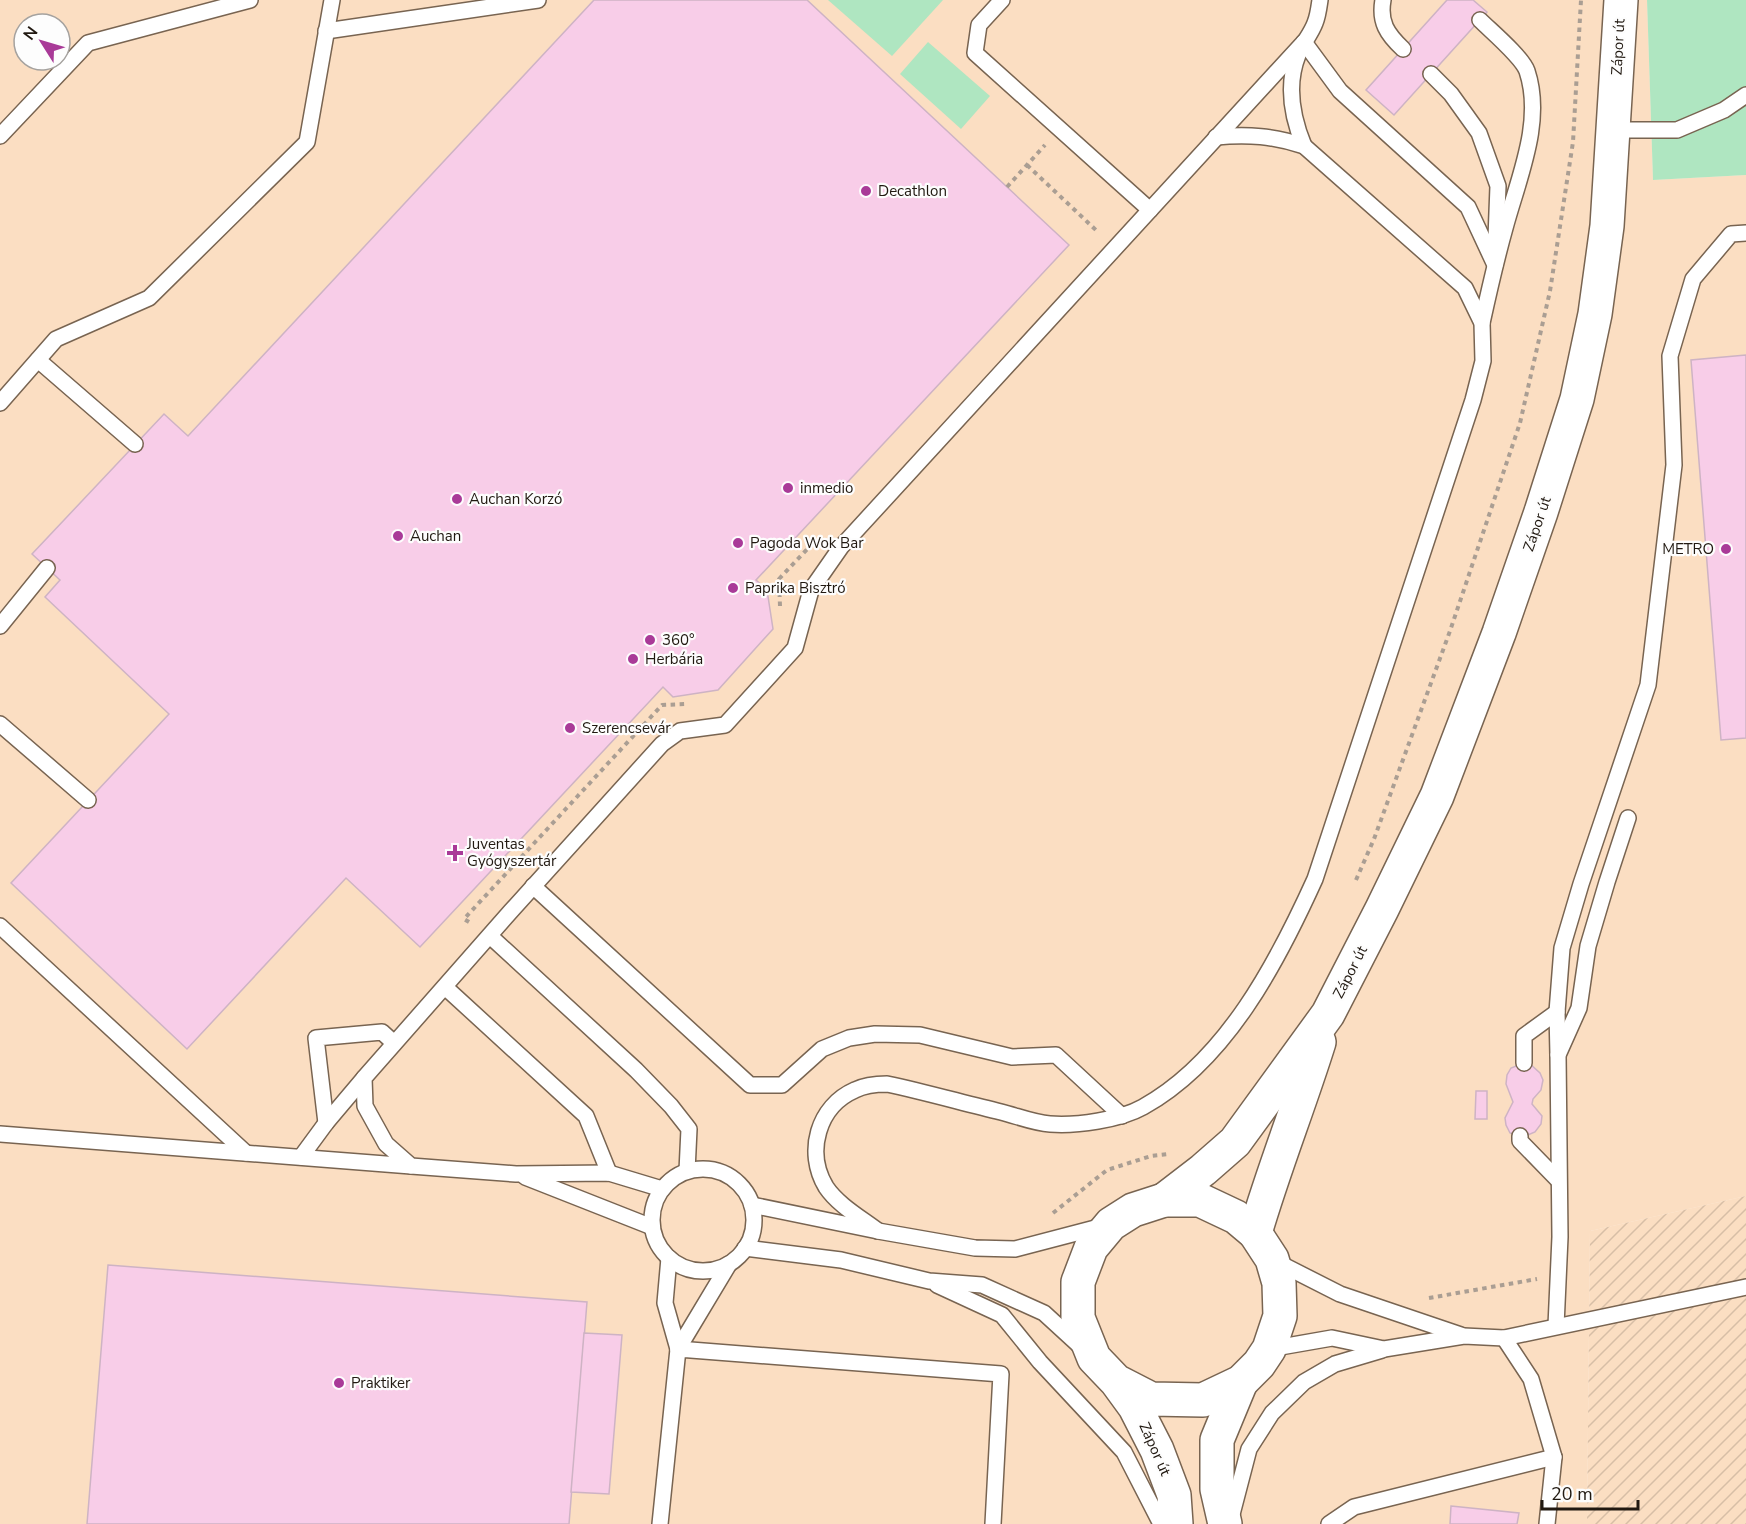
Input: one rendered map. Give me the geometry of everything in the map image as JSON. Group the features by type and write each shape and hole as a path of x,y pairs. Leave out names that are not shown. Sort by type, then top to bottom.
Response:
{"street":[{"name":"Zápor út","path":"1164,1200 1235,1142 1328,1014 1437,796 1499,633 1577,399 1595,314 1607,226 1621,0"},
{"name":"Zápor út","path":"1264,1246 1271,1178 1297,1112 1328,1014"},
{"name":"Zápor út","path":"1105,1370 1151,1399 1203,1400 1241,1382 1259,1364 1269,1348 1280,1316 1280,1283 1264,1246 1236,1217 1200,1200 1164,1200 1133,1210 1111,1224 1091,1248 1078,1282 1078,1318 1105,1370 1135,1407 1157,1450 1174,1495 1176,1524"},
{"name":"Zápor út","path":"1225,1524 1217,1489 1217,1440 1241,1382"}],"lane":[{"path":"0,136 88,43 250,0"},
{"path":"0,403 56,339 149,298 307,142 332,0"},
{"path":"326,31 538,0"},
{"path":"1002,0 979,25 975,53 1150,210"},
{"path":"1304,146 1293,112 1293,76 1297,58 1316,23 1320,0"},
{"path":"1383,0 1382,24 1390,37 1403,48"},
{"path":"878,1231 838,1200 828,1189 817,1163 815,1148 823,1120 831,1107 843,1097 856,1089 887,1084 1049,1124 1086,1122 1122,1116 1142,1108 1174,1087 1216,1047 1240,1017 1301,910 1315,879 1473,400 1484,361 1482,323 1495,265 1530,138 1534,104 1526,69 1480,20"},
{"path":"301,1157 326,1123 394,1043 532,886 662,744 680,731 725,725 795,648 811,590 842,547 1304,42"},
{"path":"1304,42 1340,91 1468,207 1495,265"},
{"path":"1431,74 1451,94 1479,133 1498,186 1495,265"},
{"path":"1613,130 1677,130 1724,110 1746,95"},
{"path":"1216,137 1261,135 1304,146 1465,288 1482,323"},
{"path":"1556,1326 1560,1237 1557,1012 1562,948 1581,884 1648,685 1674,465 1670,356 1693,279 1731,234 1746,233"},
{"path":"38,360 135,444"},
{"path":"0,626 47,568"},
{"path":"0,723 88,800"},
{"path":"1558,1055 1579,1008 1588,946 1628,818"},
{"path":"532,886 750,1085 782,1085 822,1049 849,1038 875,1034 920,1035 1012,1057 1056,1055 1122,1116"},
{"path":"0,926 246,1153"},
{"path":"490,936 636,1070 671,1106 689,1129 687,1172"},
{"path":"445,987 586,1116 609,1173"},
{"path":"1524,1063 1524,1036 1557,1012"},
{"path":"326,1123 316,1038 382,1032 394,1043"},
{"path":"364,1078 365,1106 386,1144 411,1166"},
{"path":"0,1134 516,1174 609,1173 662,1190"},
{"path":"1520,1136 1520,1141 1558,1180"},
{"path":"678,1349 729,1264 746,1248 754,1228 752,1205 745,1190 734,1179 719,1172 703,1169 673,1178 662,1190 654,1207 652,1227 657,1244 669,1258 682,1267 698,1271 714,1270 729,1264"},
{"path":"516,1174 652,1227"},
{"path":"752,1205 975,1248 1015,1249 1111,1224"},
{"path":"1264,1246 1340,1294 1464,1336"},
{"path":"746,1248 841,1260 929,1281 982,1285 1044,1313 1105,1370"},
{"path":"660,1524 678,1349 665,1303 669,1258"},
{"path":"929,1281 1002,1315 1040,1362 1124,1452 1161,1524"},
{"path":"1230,1524 1249,1449 1272,1413 1304,1382 1335,1364 1384,1349 1464,1336 1504,1338 1746,1287"},
{"path":"1269,1348 1332,1338 1384,1349"},
{"path":"1504,1338 1531,1379 1554,1457 1547,1524"},
{"path":"678,1349 1001,1374 993,1524"},
{"path":"1329,1524 1354,1508 1554,1457"}],"path":[{"path":"1353,889 1374,839 1450,630 1520,423 1550,291 1571,153 1581,0"},
{"path":"1007,187 1059,129"},
{"path":"1027,165 1098,232 1090,241"},
{"path":"780,613 779,579 811,544"},
{"path":"490,936 464,919 662,705 696,703"},
{"path":"1047,1215 1056,1211 1107,1170 1151,1156 1178,1153"},
{"path":"1421,1299 1558,1275"}],"shaded area":[{"path":"0,0 1647,0 1653,180 1746,175 1746,1196 1590,1231 1587,1524 0,1524"},
{"path":"1746,1196 1746,1524 1587,1524 1590,1231"}],"green space":[{"path":"828,0 943,0 892,56"},
{"path":"1647,0 1746,0 1746,175 1653,180"},
{"path":"928,42 990,96 961,129 900,74"}],"building":[{"name":"Auchan Korzó","path":"594,0 807,0 1069,245 756,580 767,590 773,629 718,690 673,697 663,687 420,947 346,878 187,1049 11,883 169,714 45,597 60,580 32,554 164,414 188,436"},
{"path":"1447,0 1473,0 1487,12 1394,115 1366,90"},
{"name":"METRO","path":"1746,355 1746,738 1721,740 1691,360"},
{"path":"1524,1063 1530,1064 1540,1073 1543,1080 1541,1090 1533,1099 1532,1104 1542,1116 1541,1124 1535,1132 1523,1137 1510,1133 1505,1118 1513,1102 1506,1084 1507,1075 1511,1068"},
{"path":"1476,1091 1487,1091 1487,1119 1475,1119"},
{"name":"Praktiker","path":"108,1265 587,1302 569,1524 87,1524"},
{"path":"584,1333 622,1335 609,1494 571,1492"},
{"path":"1451,1506 1519,1513 1517,1524 1450,1524"}],"place":[{"name":"Decathlon","path":"866,191"},
{"name":"inmedio","path":"788,488"},
{"name":"Auchan Korzó","path":"457,499"},
{"name":"Auchan","path":"398,536"},
{"name":"Pagoda Wok Bar","path":"738,543"},
{"name":"METRO","path":"1726,549"},
{"name":"Paprika Bisztró","path":"733,588"},
{"name":"360°","path":"650,640"},
{"name":"Herbária","path":"633,659"},
{"name":"Szerencsevár","path":"570,728"},
{"name":"Juventas Gyógyszertár","path":"455,853"},
{"name":"Praktiker","path":"339,1383"}]}
